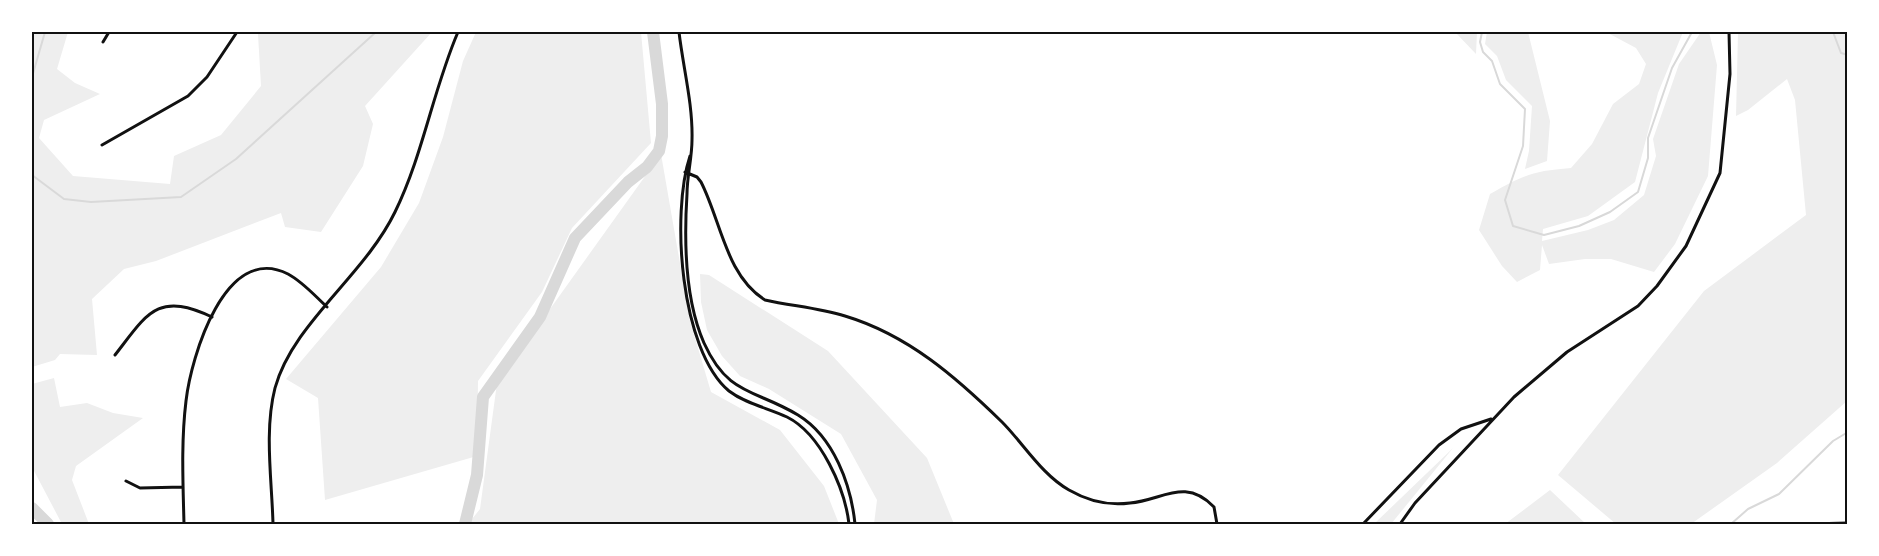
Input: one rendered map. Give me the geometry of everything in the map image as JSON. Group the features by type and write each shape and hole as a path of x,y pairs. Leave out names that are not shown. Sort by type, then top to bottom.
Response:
{"street":[{"path":"103,42 109,32"},
{"path":"102,145 193,91 207,78 237,32"},
{"path":"273,525 271,431 276,388 296,342 371,255 394,214 409,181 441,75 458,32"},
{"path":"679,32 692,131 686,208 689,269 696,317 705,346 712,360 729,380 796,414 816,429 848,484 855,525"},
{"path":"1400,525 1415,503 1492,418 1567,352 1638,306 1657,286 1686,246 1720,173 1730,74 1729,32"},
{"path":"691,152 685,172 680,212 685,280 692,319 702,352 716,377 730,392 787,417 807,433 840,484 849,525"},
{"path":"685,172 690,173 701,182 738,273 754,293 765,300 846,316 884,331 922,351 1001,422 1046,471 1067,489 1098,502 1113,505 1133,503 1177,491 1194,493 1214,507 1217,525"},
{"path":"184,525 186,399 195,355 212,317 233,284 240,278 260,269 271,269 288,274 327,307"},
{"path":"115,356 145,318 159,309 185,305 212,317"},
{"path":"1363,525 1449,437 1492,418"},
{"path":"126,481 140,488 183,487"},
{"path":"1809,525 1848,523"}],"shaded area":[{"path":"32,32 68,32 57,69 75,83 100,94 44,120 39,138 73,176 170,184 174,156 221,135 261,86 258,34 266,32 432,32 365,106 373,124 363,166 321,232 285,227 281,213 156,261 124,269 92,299 97,355 60,354 55,360 32,367"},
{"path":"476,32 641,32 651,143 572,228 542,292 478,381 477,456 325,500 318,398 286,379 381,267 419,203 443,137 463,61"},
{"path":"1455,32 1477,32 1476,54"},
{"path":"1487,32 1528,32 1550,121 1547,161 1525,169 1529,151 1532,106 1506,80 1497,56 1485,44"},
{"path":"1606,32 1683,32 1658,93 1635,182 1588,216 1543,229 1542,241 1588,230 1614,220 1644,195 1656,156 1653,139 1679,64 1701,32 1709,32 1717,65 1708,176 1675,244 1654,272 1611,259 1585,259 1549,264 1542,245 1540,270 1517,282 1502,266 1479,230 1490,194 1529,175 1571,168 1592,144 1613,104 1639,84 1646,64 1636,48"},
{"path":"1738,32 1847,32 1847,401 1777,463 1691,524 1616,524 1558,475 1704,291 1806,215 1795,100 1787,79 1748,110 1736,116"},
{"path":"661,154 690,321 711,392 780,430 824,486 839,524 468,524 480,509 497,383"},
{"path":"700,274 709,275 828,351 927,458 954,524 874,524 877,500 841,434 769,389 740,376 722,356 707,330 701,302"},
{"path":"54,378 60,407 87,403 113,413 143,418 76,466 72,480 89,524 62,524 32,467 32,384"},
{"path":"1453,448 1391,524 1374,524"},
{"path":"1550,490 1586,524 1505,524"}],"waterway":[{"path":"32,77 45,32"},
{"path":"32,175 64,199 91,202 181,197 236,159 376,32"},
{"path":"465,524 477,475 483,397 540,317 575,238 628,182 647,167 659,151 662,136 662,104 653,32"},
{"path":"1482,32 1480,42 1483,52 1492,61 1500,84 1525,109 1523,146 1505,200 1513,226 1544,235 1579,226 1610,212 1638,192 1648,158 1648,138 1672,68 1692,32"},
{"path":"1833,32 1841,53 1848,55"},
{"path":"1731,524 1748,509 1779,494 1833,441 1848,432"},
{"path":"32,508 48,524"}]}
